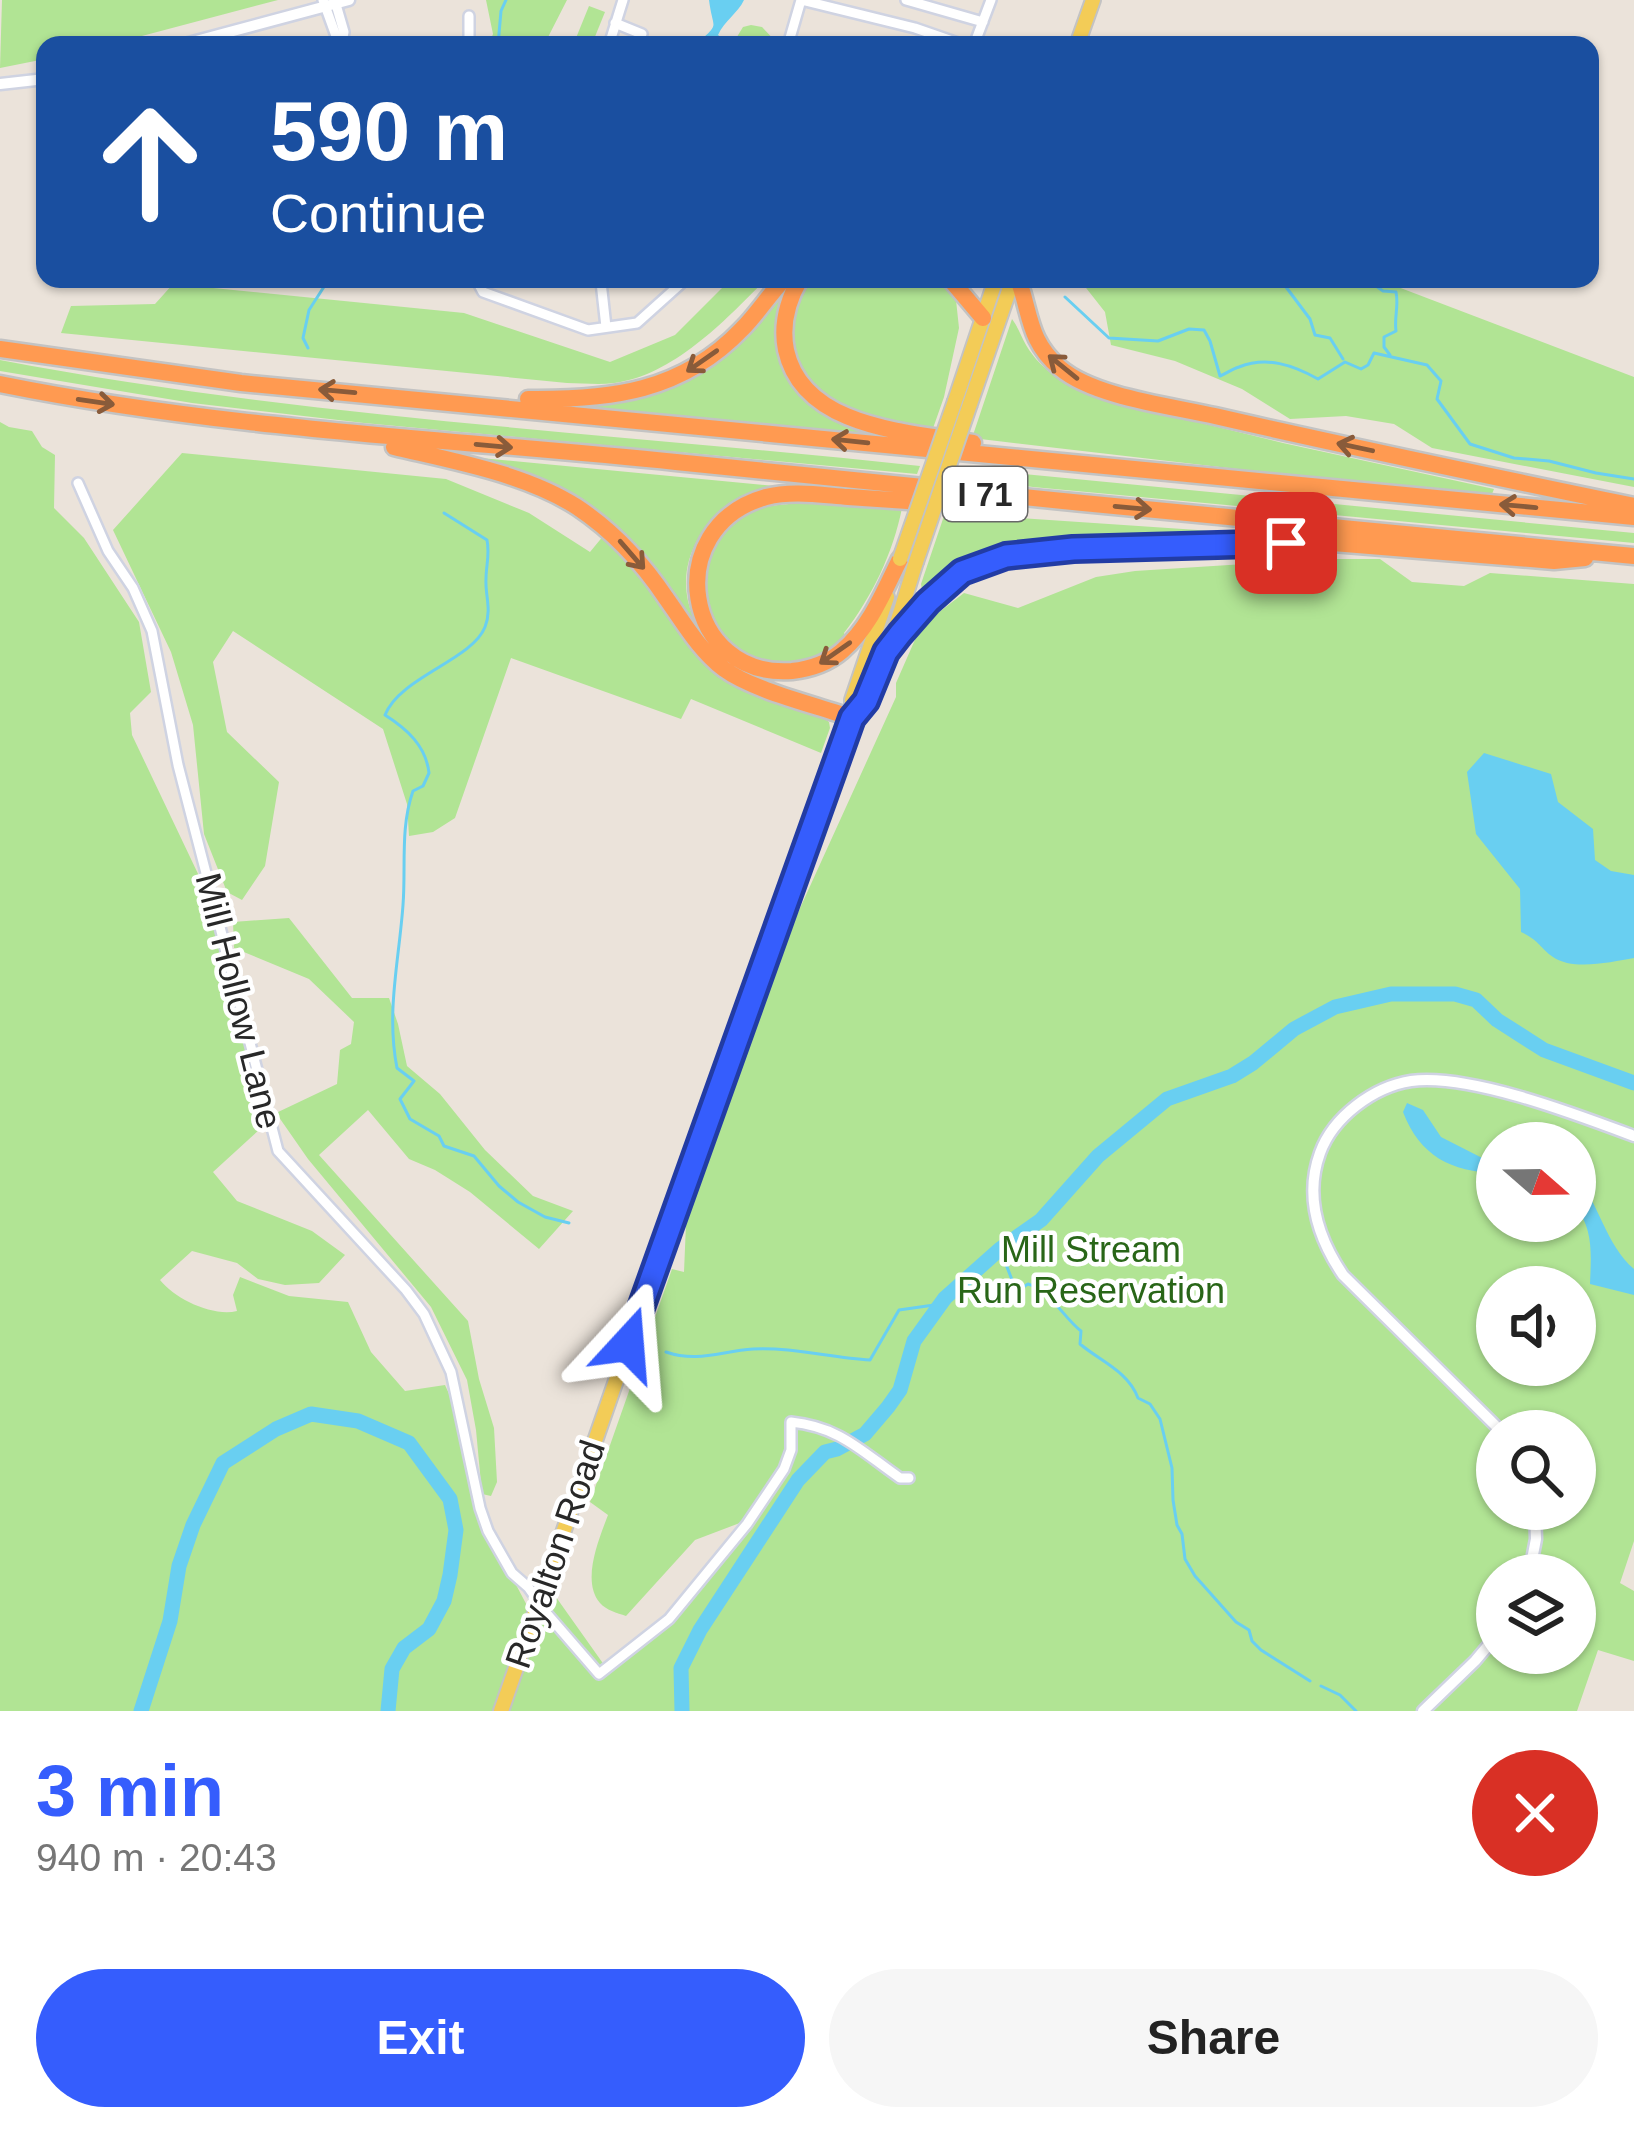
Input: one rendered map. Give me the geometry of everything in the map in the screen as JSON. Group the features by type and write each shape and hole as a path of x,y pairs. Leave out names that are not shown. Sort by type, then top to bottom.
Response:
{"highway":[{"path":"406,397 576,400 652,386 692,370 740,333 777,288"},
{"path":"796,288 787,311 786,348 798,380 825,406 887,428 1092,465"},
{"path":"957,288 982,318"},
{"path":"1018,288 1045,352 1060,368 1100,389 1634,506"},
{"name":"I 71","path":"0,349 241,383 1634,517"},
{"name":"I 71","path":"0,384 80,400 335,433 1634,556"},
{"path":"335,433 508,477 574,505 622,542 692,637 721,667 852,718"},
{"path":"908,560 861,630 843,650 813,667 770,670 740,659 713,635 699,608 696,578 707,540 730,514 772,495 1044,510 1073,503"},
{"path":"886,652 928,602 962,572 1006,556 1240,543 1333,543 1554,561 1610,553"}],"main road":[{"path":"1080,36 1093,0"},
{"name":"Royalton Road","path":"963,403 993,288"},
{"name":"Royalton Road","path":"852,718 852,700 1011,288"},
{"name":"Royalton Road","path":"501,1711 852,718 866,701 886,652 908,560"}],"street":[{"path":"611,36 623,0"},
{"path":"791,36 801,0 938,36"},
{"path":"906,0 983,22"},
{"path":"978,36 991,0"},
{"path":"213,36 333,2 343,36"},
{"path":"469,16 469,36"},
{"path":"615,23 641,36"},
{"path":"0,84 36,80"},
{"path":"481,288 589,330 638,322 676,288"},
{"path":"602,288 606,327"},
{"name":"Mill Hollow Lane","path":"78,483 152,631 178,765 278,1150 424,1314 452,1372 488,1532 512,1573 528,1586 599,1674 668,1619 747,1524 784,1469 791,1422 829,1429 900,1478 909,1478"},
{"path":"1480,1410 1343,1275 1329,1254 1315,1215 1313,1192 1326,1139 1364,1100 1394,1085 1431,1080 1479,1087 1570,1112 1634,1136"},
{"path":"1423,1711 1476,1660"}],"green space":[{"path":"2,0 278,0 142,36 36,36 36,61 0,68"},
{"path":"486,0 567,0 549,36 493,34"},
{"path":"589,6 605,12 595,36 577,36"},
{"path":"743,27 762,27 770,36 738,36"},
{"path":"169,288 213,288 464,313 610,362 675,335 722,288 757,288 678,358 636,378 608,384 61,333 71,306 155,304"},
{"path":"779,288 789,288 794,383 887,437 580,409 580,404 693,374"},
{"path":"804,288 946,288 956,300 959,328 931,434 851,415 827,401 795,364 790,322"},
{"path":"1086,288 1401,288 1634,377 1634,487 1432,448 1394,424 1346,416 1290,419 1242,389 1175,361 1111,345 1105,312"},
{"path":"1012,319 1040,363 1095,397 1494,489 1492,494 1254,471 972,438"},
{"path":"0,360 343,410 920,466 917,474 364,423 192,403 0,371"},
{"name":"Mill Stream Run Reservation","path":"0,422 32,431 42,447 55,455 54,508 84,538 139,622 151,692 130,713 132,735 200,878 206,908 223,933 271,1119 213,1172 237,1201 312,1231 345,1255 319,1283 285,1285 258,1279 237,1263 192,1251 160,1280 185,1300 217,1311 237,1311 233,1295 240,1277 289,1296 348,1302 371,1352 405,1391 445,1385 481,1518 533,1617 546,1583 607,1669 650,1637 745,1521 695,1540 626,1616 605,1608 595,1594 592,1572 608,1515 590,1502 672,1269 684,1272 686,1224 705,1136 782,913 796,917 896,697 896,683 921,626 964,593 1018,608 1096,577 1322,559 1380,559 1412,582 1464,586 1490,573 1634,584 1634,1541 1620,1583 1634,1591 1634,1661 1598,1650 1596,1656 1596,1554 1476,1554 1476,1674 1590,1674 1577,1711 0,1711"},
{"path":"182,453 446,479 529,513 590,552 604,535 626,555 713,672 829,722 821,753 691,699 681,719 511,658 455,818 433,832 409,836 407,804 383,729 233,631 213,662 227,732 279,782 265,866 242,900 227,892 204,834 193,725 171,652 113,530"},
{"path":"449,455 775,488 737,501 707,526 696,543 686,580 701,637 609,527"},
{"path":"961,468 1634,533 1634,543 1033,487 958,477"},
{"path":"827,502 902,508 880,574 844,633 846,637 830,649 798,663 756,658 738,648 713,618 705,578 713,550 733,524 753,511"},
{"path":"945,513 1303,537 1061,545 949,575 923,596 921,584"},
{"path":"289,918 352,998 389,998 407,1066 440,1094 485,1150 533,1196 573,1211 539,1249 470,1192 409,1159 368,1110 319,1155 468,1321 494,1428 497,1482 491,1496 482,1494 467,1380 431,1307 308,1159 276,1113 337,1084 340,1050 351,1044 354,1022 309,979 234,948 233,922"}],"water":[{"path":"709,0 744,0 719,36 705,36 713,26"},
{"path":"1484,753 1551,774 1558,802 1593,829 1595,860 1611,871 1634,875 1634,958 1571,964 1553,957 1521,932 1520,889 1476,834 1467,772"},
{"path":"1407,1103 1423,1110 1441,1137 1476,1155 1476,1170 1439,1159 1418,1140 1403,1112"},
{"path":"1596,1208 1616,1248 1634,1269 1634,1295 1596,1286 1590,1243 1596,1242"}],"waterway":[{"path":"499,36 506,0"},
{"path":"308,348 303,338 309,310 323,288"},
{"path":"1287,288 1310,319 1315,335 1330,338 1343,359"},
{"path":"1379,288 1396,292 1396,331 1384,337 1390,355"},
{"path":"1065,297 1109,338 1158,341 1189,329 1204,330 1220,376 1249,364 1270,362 1318,379 1345,362 1361,369 1374,353 1427,365 1441,381 1437,399 1470,444 1514,458 1634,479"},
{"path":"444,513 487,540 488,615 478,639 405,690 385,715 414,739 429,773 423,786 413,791 405,833 393,1027 397,1068 414,1081 400,1099 410,1119 439,1136 444,1146 474,1156 518,1202 569,1223"},
{"path":"682,1711 681,1668 700,1630 798,1480 825,1452 865,1434 888,1407 900,1390 914,1341 945,1298 1041,1220 1098,1156 1167,1099 1232,1076 1294,1029 1335,1007 1391,994 1455,994 1476,1000 1497,1020 1544,1050 1634,1083"},
{"path":"1000,1249 1014,1285 1020,1289 1028,1284 1050,1298 1081,1331 1080,1344 1121,1374 1160,1419 1172,1468 1177,1525 1185,1559 1195,1576 1249,1630 1261,1650 1310,1681"},
{"path":"666,1352 699,1356 768,1349 870,1360 899,1310 941,1304"},
{"path":"141,1711 170,1621 179,1566 223,1463 276,1429 311,1414 358,1421 409,1443 450,1499 456,1530 444,1601 429,1629 404,1648 392,1669 388,1711"},
{"path":"1321,1686 1340,1695 1356,1711"}],"route":[{"path":"628,1344 852,718 866,701 886,652 900,634 962,572 1006,556 1073,549 1286,543"}]}
